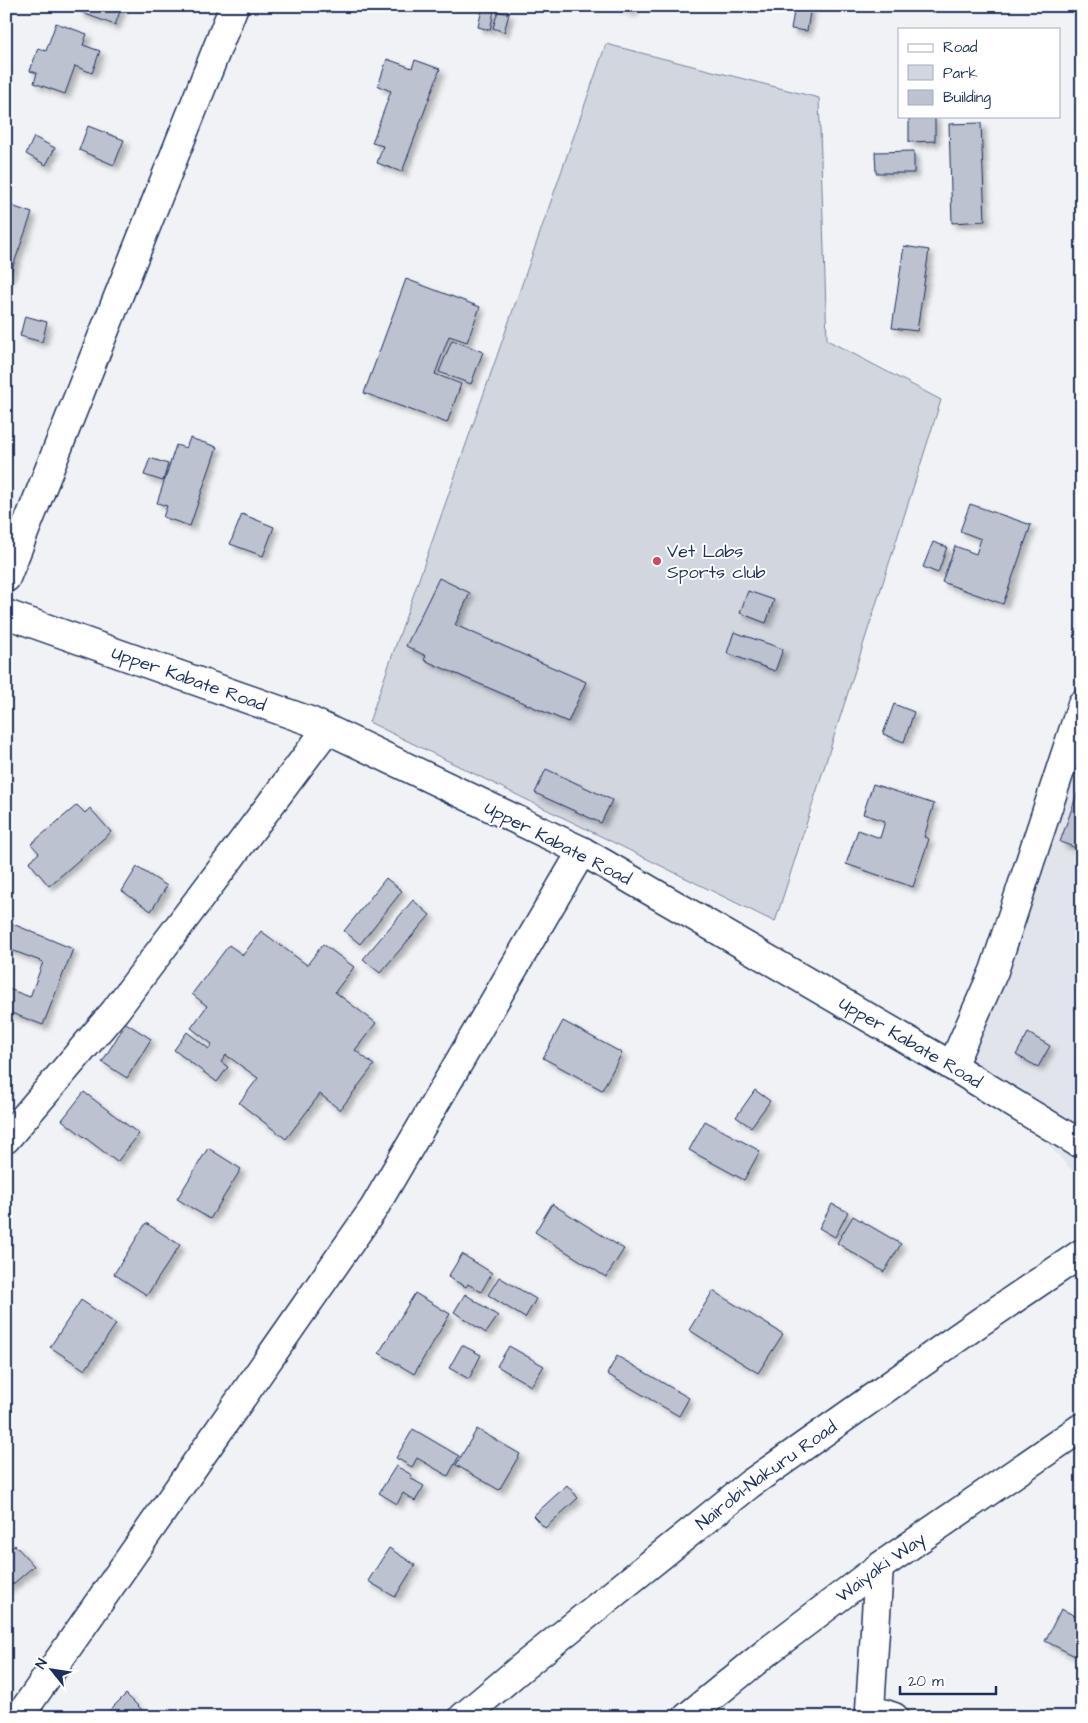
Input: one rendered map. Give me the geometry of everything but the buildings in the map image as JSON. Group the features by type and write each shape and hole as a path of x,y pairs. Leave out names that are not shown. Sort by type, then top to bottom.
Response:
{"main road":[{"path":"6,578 234,6"},
{"name":"Upper Kabate Road","path":"6,614 310,721 582,851 952,1066 1077,1142"},
{"path":"952,1066 994,971 1082,704"},
{"path":"6,1139 115,1012 326,729"},
{"path":"20,1717 374,1208 582,851"},
{"name":"Nairobi-Nakuru Road","path":"463,1717 520,1668 750,1484 980,1322 1082,1253"},
{"name":"Waiyaki Way","path":"687,1717 768,1651 879,1567 1082,1427"},
{"path":"877,1714 879,1567"}],"shaded area":[{"path":"1082,733 1082,1175 1078,1177 969,1057"}],"green space":[{"name":"Vet Labs Sports club","path":"606,44 819,98 827,340 941,400 775,922 369,722"}],"place":[{"name":"Vet Labs Sports club","path":"657,561"}]}
